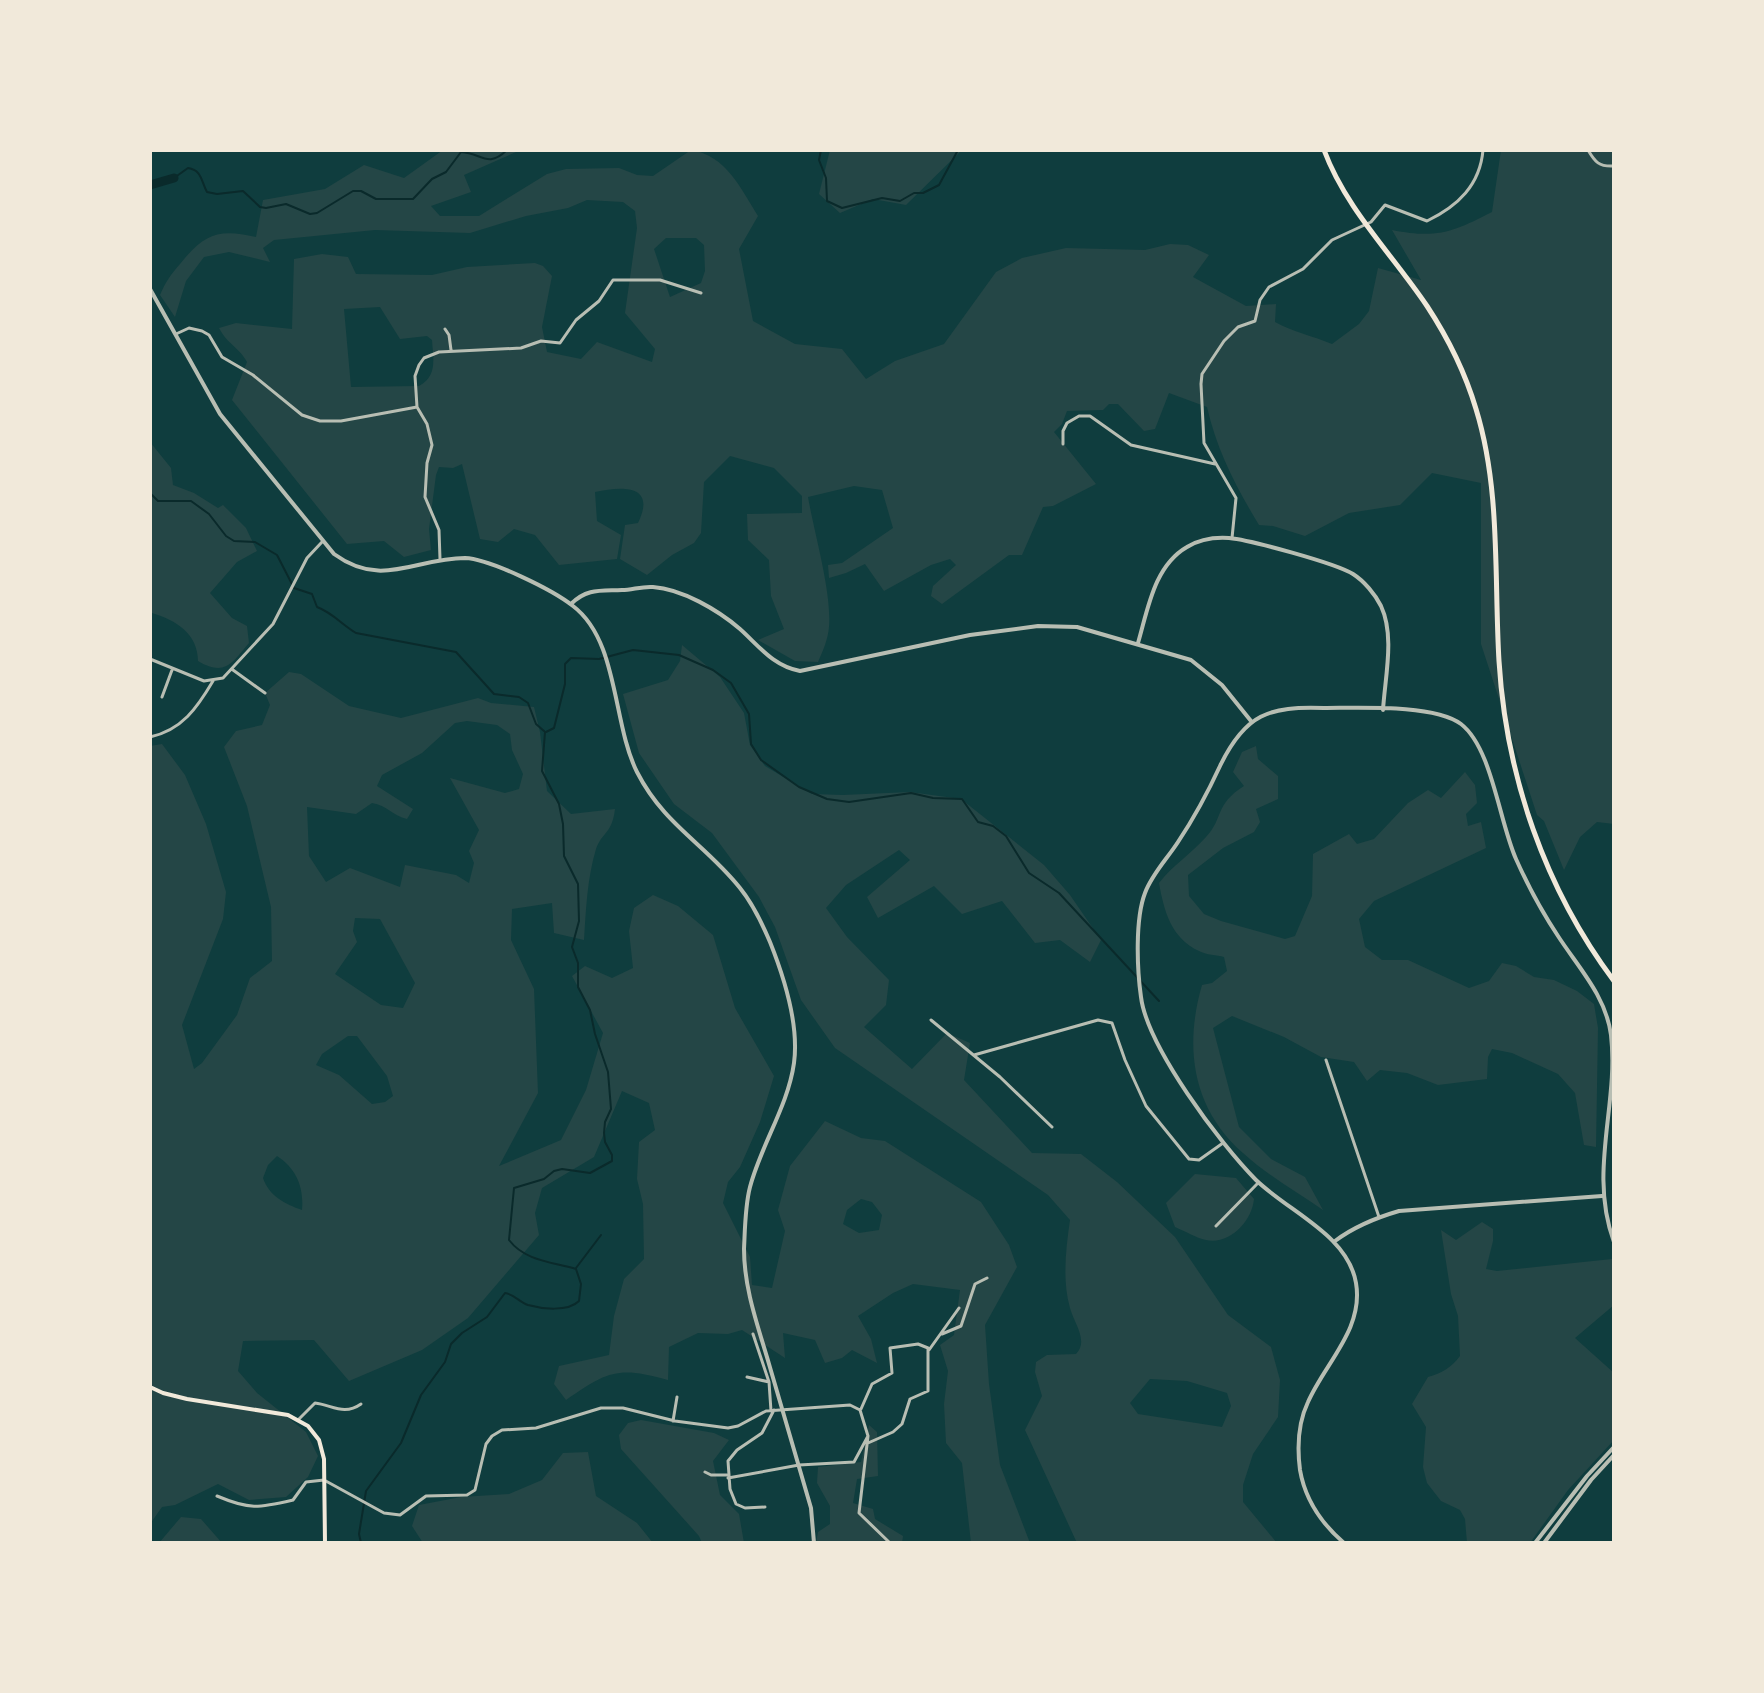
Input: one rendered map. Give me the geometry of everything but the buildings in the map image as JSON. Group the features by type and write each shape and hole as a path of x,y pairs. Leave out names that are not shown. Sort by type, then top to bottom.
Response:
{"main road":[{"path":"1324,150 1350,201 1439,325 1462,369 1477,411 1490,480 1499,663 1512,757 1544,857 1574,919 1614,981"},
{"path":"150,1387 172,1396 280,1413 308,1426 319,1440 324,1459 325,1543"}],"street":[{"path":"1232,538 1236,498 1204,443 1202,374 1230,334 1238,327 1255,321 1260,300 1269,287 1303,269 1332,240 1371,222 1385,205 1427,221 1451,208 1476,181 1483,150"},
{"path":"1588,150 1599,165 1614,166"},
{"path":"440,561 437,523 425,497 431,439 417,407 415,376 424,358 451,350 521,348 541,341 560,343 576,320 599,301 613,280 649,278 701,293"},
{"path":"150,289 220,414 323,542 346,563 368,571 394,571 440,561 468,558 484,561 571,604 589,621 599,640 628,749 638,773 665,815 739,887 755,910 771,944 795,1030 793,1067 750,1188 744,1249 746,1285 811,1508 814,1543"},
{"path":"176,334 189,328 209,335 222,357 253,375 302,415 320,421 341,421 417,407"},
{"path":"445,329 451,350"},
{"path":"1063,444 1063,431 1067,423 1079,416 1090,416 1131,445 1217,464"},
{"path":"1138,643 1158,579 1169,561 1187,547 1209,538 1232,538 1340,568 1354,575 1372,592 1379,602 1386,625 1383,710"},
{"path":"150,659 204,681 223,678 273,624 307,558 323,542"},
{"path":"571,604 591,590 667,589 724,617 768,656 800,671 970,635 1038,626 1077,627 1191,660 1222,685 1251,721"},
{"path":"162,697 172,670"},
{"path":"233,670 265,693"},
{"path":"150,737 172,729 190,715 213,681"},
{"path":"1344,1543 1324,1523 1310,1500 1303,1483 1298,1449 1299,1430 1308,1401 1350,1328 1357,1309 1355,1277 1344,1252 1335,1241 1259,1182 1223,1143 1165,1057 1148,1025 1140,988 1139,920 1149,884 1198,809 1232,742 1251,721 1285,707 1437,713 1463,726 1479,744 1507,839 1518,863 1543,913 1603,1004 1608,1021 1611,1049 1602,1196 1614,1242"},
{"path":"931,1020 1052,1127"},
{"path":"974,1055 1107,1020 1112,1023 1146,1106 1189,1159 1199,1160 1223,1143"},
{"path":"1326,1060 1379,1217"},
{"path":"1216,1226 1259,1182"},
{"path":"1335,1241 1353,1228 1399,1211 1602,1196"},
{"path":"942,1334 961,1326 973,1287 987,1278"},
{"path":"868,1443 893,1432 905,1419 910,1399 928,1391 929,1350 959,1308"},
{"path":"753,1334 769,1382 772,1410 762,1433 737,1450 728,1461 727,1476 732,1498 739,1507 765,1507"},
{"path":"890,1543 859,1513 868,1443 860,1410 872,1384 892,1373 890,1348 918,1344 929,1350"},
{"path":"747,1377 769,1382"},
{"path":"673,1421 677,1397"},
{"path":"298,1420 315,1403 343,1410 354,1409 361,1404"},
{"path":"217,1496 244,1507 264,1505 293,1500 306,1482 324,1480 384,1513 400,1515 426,1496 467,1495 475,1490 486,1444 502,1430 536,1428 601,1408 623,1408 673,1421 728,1428 772,1410 850,1405 860,1410"},
{"path":"705,1472 727,1476 799,1465 854,1462 868,1436"},
{"path":"1535,1543 1587,1476 1614,1447"},
{"path":"1554,1543 1546,1540 1614,1455"}],"shaded area":[{"path":"443,150 529,150 516,152 464,175 471,192 431,206 440,216 479,216 547,174 566,169 619,168 637,175 653,176 691,150 703,153 731,175 758,216 739,249 753,321 795,344 842,349 866,379 895,361 944,344 996,272 1022,258 1066,248 1145,250 1170,244 1188,245 1209,255 1193,277 1246,306 1276,304 1275,322 1332,344 1359,324 1369,311 1378,268 1421,280 1392,230 1433,234 1466,225 1492,212 1501,150 1614,150 1614,824 1597,822 1580,837 1564,870 1544,821 1537,815 1481,644 1481,483 1432,473 1400,505 1349,513 1305,536 1259,525 1228,468 1207,407 1169,393 1155,429 1144,431 1118,404 1109,404 1103,410 1067,411 1062,424 1054,432 1096,484 1053,506 1043,507 1022,555 1009,555 942,604 931,596 933,586 956,565 950,559 931,565 884,591 865,564 829,578 828,565 842,563 893,528 882,490 854,486 808,497 829,613 828,636 818,662 795,661 758,640 784,629 771,596 769,560 748,540 747,514 802,513 802,496 774,468 730,456 704,482 701,533 694,543 672,555 647,575 620,559 625,525 638,523 643,510 640,494 625,489 595,492 597,521 621,535 617,559 559,565 535,535 514,529 498,542 480,539 462,464 453,468 439,467 436,475 429,529 431,550 404,557 384,541 347,544 232,400 247,362 219,328 236,323 292,329 294,259 322,254 348,257 356,274 432,275 467,267 535,263 543,266 552,276 542,327 547,352 581,359 597,342 652,362 655,349 625,313 637,228 635,211 623,202 587,200 568,208 526,216 470,233 375,230 274,240 263,248 270,262 229,252 204,257 186,281 175,317 160,295 174,271 205,240 231,233 256,237 263,200 325,189 364,165 404,178","holes":["666,238 696,238 704,245 705,271 701,283 670,297 654,249","380,307 400,339 427,336 432,340 432,372 419,386 351,387 344,309"]},
{"path":"830,150 962,150 906,205 873,199 840,213 819,194"},
{"path":"150,442 171,468 173,485 194,493 218,508 223,505 246,528 257,551 237,562 210,593 232,618 247,626 249,643 233,662 222,668 198,661 190,636 177,624 152,613"},
{"path":"682,645 720,677 744,713 750,745 765,766 812,794 910,792 961,799 1044,865 1070,895 1101,940 1090,962 1060,940 1035,943 1002,901 962,914 934,886 878,918 867,897 910,860 899,850 846,885 826,908 847,937 889,980 886,1005 864,1027 912,1069 947,1033 970,1043 964,1080 1032,1153 1081,1154 1117,1182 1175,1237 1228,1315 1271,1347 1280,1380 1278,1417 1253,1454 1243,1485 1243,1502 1277,1543 1077,1543 1025,1430 1042,1396 1035,1372 1036,1362 1047,1355 1076,1354 1080,1349 1081,1338 1070,1308 1065,1275 1070,1220 1048,1195 835,1048 801,1000 775,927 759,897 712,833 674,804 639,753 623,694 668,680 680,661","holes":["1150,1379 1187,1381 1227,1393 1231,1406 1222,1427 1138,1414 1130,1403"]},
{"path":"289,672 301,674 349,706 401,718 478,698 491,703 534,707 547,791 571,814 615,809 612,823 598,843 593,860 584,940 554,933 552,903 512,909 511,940 534,989 538,1093 499,1166 561,1140 586,1090 603,1033 572,976 585,966 612,978 633,968 629,931 634,908 653,895 678,906 713,935 735,1008 774,1076 760,1122 740,1167 728,1182 723,1203 750,1257 752,1285 772,1288 785,1231 778,1210 790,1166 825,1121 861,1138 885,1141 981,1202 1009,1245 1017,1267 985,1325 1000,1465 1030,1543 971,1543 962,1463 946,1443 944,1404 948,1371 940,1345 954,1335 960,1290 913,1284 858,1316 871,1339 877,1363 852,1350 842,1358 825,1363 815,1340 783,1333 785,1358 742,1330 728,1334 698,1333 669,1347 668,1380 637,1373 614,1374 566,1400 554,1384 559,1366 609,1355 614,1316 624,1279 644,1259 643,1204 637,1179 639,1142 655,1130 649,1103 622,1091 594,1157 542,1188 535,1213 539,1235 468,1318 422,1350 349,1381 314,1340 243,1341 238,1371 257,1393 306,1432 318,1456 308,1477 286,1497 249,1500 218,1484 175,1505 162,1507 150,1524 150,746 162,744 185,775 206,824 226,892 223,919 182,1025 194,1069 202,1063 237,1015 250,978 272,961 271,907 247,806 224,747 236,731 262,725 270,705 265,693","holes":["467,721 497,725 510,734 512,750 523,774 519,789 505,793 450,778 479,830 469,851 474,863 469,883 456,875 405,865 400,887 350,868 326,882 309,856 307,807 356,814 372,803 407,819 413,809 377,786 382,775 422,753 455,723","355,918 380,919 415,983 403,1008 381,1005 335,974 357,942 353,931","348,1036 357,1036 387,1076 393,1096 385,1102 372,1104 339,1075 316,1065 322,1054","277,1156 284,1161 298,1180 302,1210 278,1198 263,1178 268,1165","861,1199 872,1202 882,1215 879,1230 859,1233 843,1224 847,1210"]},
{"path":"1256,746 1258,759 1278,776 1278,799 1256,809 1260,822 1254,832 1223,848 1188,875 1189,896 1204,914 1285,939 1295,936 1312,896 1313,854 1349,834 1357,844 1374,839 1408,803 1428,790 1441,798 1465,772 1475,785 1477,803 1466,814 1468,826 1481,822 1486,848 1374,901 1359,919 1365,947 1382,960 1408,960 1469,988 1489,981 1502,963 1516,966 1534,977 1554,980 1577,991 1594,1004 1598,1028 1596,1147 1584,1145 1575,1093 1558,1074 1512,1053 1492,1049 1488,1057 1487,1079 1438,1085 1407,1073 1380,1070 1367,1081 1354,1062 1321,1057 1284,1037 1232,1016 1213,1028 1239,1127 1271,1159 1305,1177 1323,1210 1262,1169 1226,1135 1203,1096 1194,1054 1194,1031 1202,985 1212,983 1227,971 1224,957 1202,952 1182,939 1170,923 1159,883 1206,837 1228,799 1244,786 1233,772 1242,752"},
{"path":"1195,1174 1236,1178 1254,1199 1244,1223 1231,1235 1215,1241 1206,1240 1175,1227 1166,1203"},
{"path":"1482,1222 1493,1229 1486,1269 1497,1271 1614,1261 1614,1305 1575,1338 1614,1373 1614,1440 1568,1490 1530,1543 1467,1543 1465,1519 1460,1510 1441,1501 1427,1483 1423,1467 1426,1427 1412,1404 1428,1377 1446,1370 1460,1356 1458,1316 1451,1294 1441,1230 1456,1240"},
{"path":"641,1420 714,1433 729,1440 713,1461 720,1495 739,1514 744,1543 702,1543 621,1449 619,1435 628,1423"},
{"path":"869,1425 877,1432 878,1476 857,1479 853,1503 873,1509 875,1519 903,1536 902,1543 816,1543 818,1532 830,1524 830,1506 817,1483 818,1467 861,1462"},
{"path":"588,1452 596,1496 637,1523 653,1543 423,1543 412,1526 419,1505 461,1497 509,1494 542,1480 563,1453"},
{"path":"181,1517 201,1519 222,1543 159,1543"}],"waterway":[{"path":"174,178 188,168 193,169 199,174 207,192 243,191 260,207 286,204 310,214 317,213 353,191 361,191 376,199 413,199 432,179 446,172 461,152 489,159 507,150"},
{"path":"821,150 819,160 826,178 827,201 842,208 882,198 900,201 914,193 923,193 939,185 958,150"},
{"path":"150,185 174,178"},
{"path":"150,493 158,501 191,501 209,514 226,536 234,541 255,542 277,555 294,588 312,594 317,607 356,633 456,652 494,694 519,697 528,703 536,724 544,731"},
{"path":"546,732 554,728 565,684 565,664 571,658 599,659 633,650 679,655 713,670 731,683 749,714 751,744 761,760 799,787 827,799 849,802 911,793 962,799 978,822 993,826 1006,836 1029,873 1059,893 1159,1001"},
{"path":"361,1543 359,1534 366,1491 401,1443 421,1395 445,1362 451,1344 487,1317 505,1293 528,1305 547,1308 568,1307 579,1301 581,1284 576,1269 531,1257 509,1240 514,1188 544,1179 554,1171 562,1169 590,1173 612,1161 604,1133 611,1109 608,1072 590,1010 578,987 578,963 572,947 579,921 578,884 564,856 559,804 542,771 545,732"},
{"path":"576,1268 601,1235"}]}
